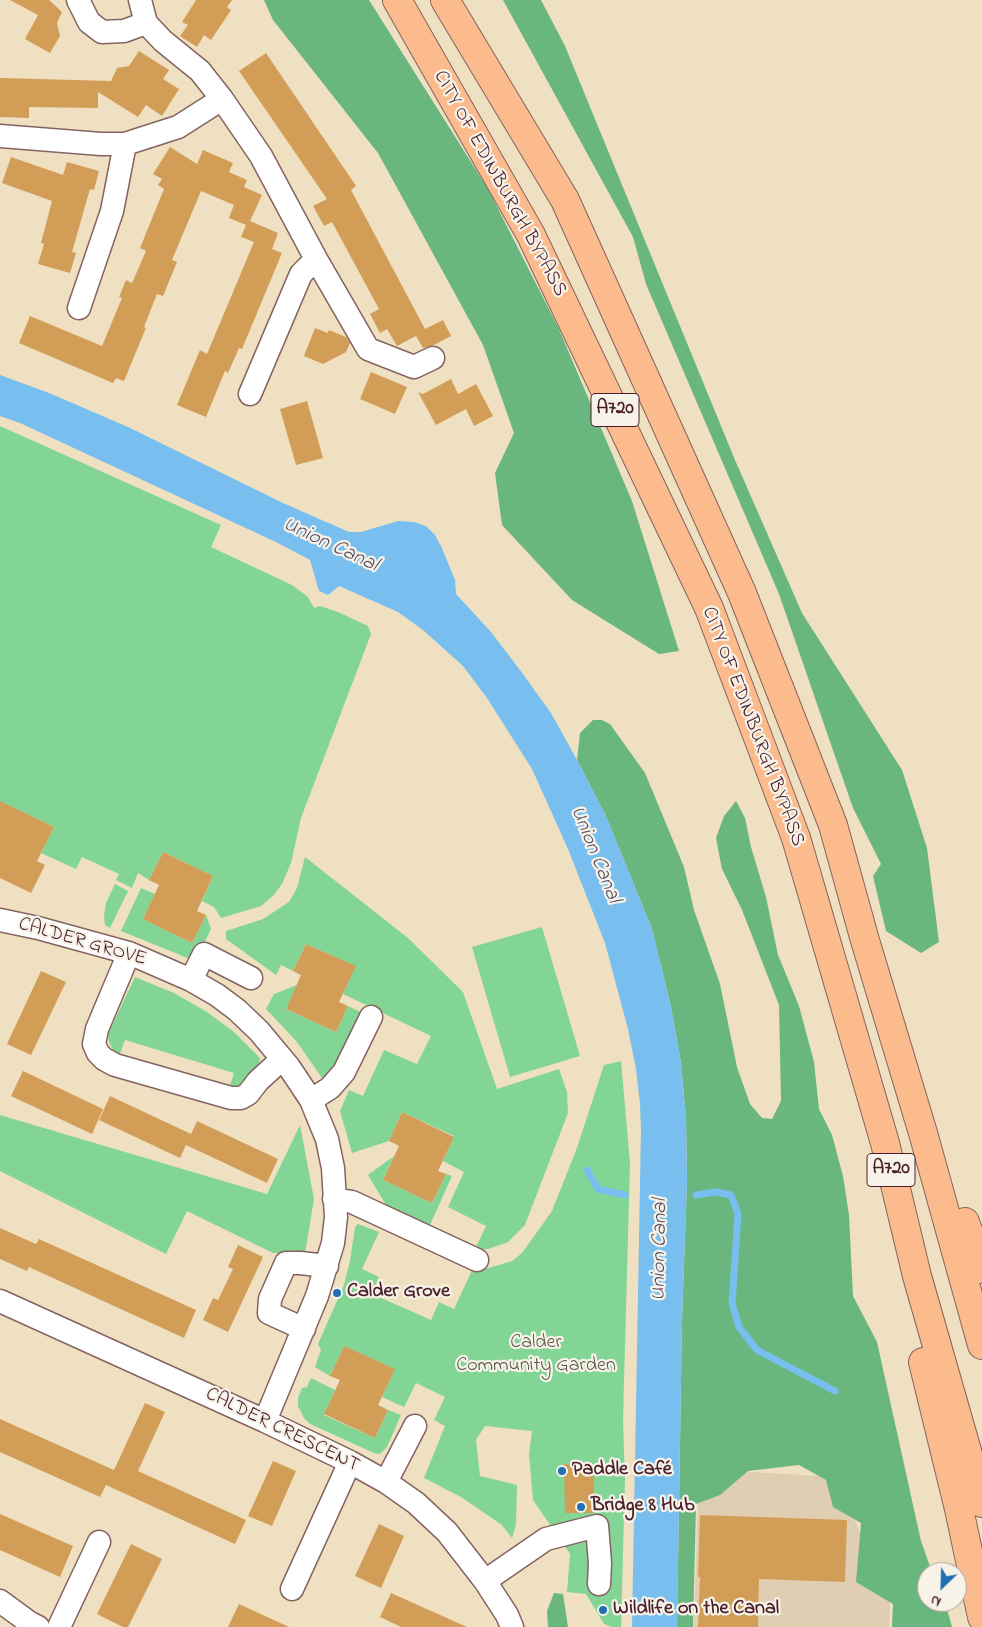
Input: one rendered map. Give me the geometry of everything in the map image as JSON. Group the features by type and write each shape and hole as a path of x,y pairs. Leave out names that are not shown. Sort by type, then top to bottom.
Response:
{"highway":[{"name":"CITY OF EDINBURGH BYPASS","path":"397,0 531,235 709,608 796,838 885,1143 917,1276 982,1503"},
{"name":"CITY OF EDINBURGH BYPASS","path":"445,0 565,200 742,593 833,825 864,937 923,1133 982,1345"},
{"name":"A720","path":"837,979 871,1147 959,1509 982,1616"},
{"name":"A720","path":"923,1133 946,1169 982,1269"}],"street":[{"path":"78,0 89,22 102,32 124,31 146,23"},
{"path":"140,0 146,23 163,41 200,71 222,99 260,156 368,349 414,367 433,358"},
{"path":"0,136 101,144 125,144 178,127 222,99"},
{"path":"79,308 112,211 125,144"},
{"path":"250,394 301,274 316,259"},
{"name":"CALDER GROVE","path":"0,920 38,928 128,954 190,980 217,995 259,1030 311,1100 320,1119 333,1168 336,1217 333,1243 318,1296 265,1421"},
{"path":"128,954 97,1030 94,1044 98,1053 104,1059 115,1065 231,1098 241,1098 248,1094 258,1081 282,1059"},
{"path":"190,980 204,954 251,978"},
{"path":"311,1100 330,1088 341,1076 371,1017"},
{"path":"334,1199 352,1202 476,1260"},
{"path":"304,1329 269,1314 270,1299 286,1263 327,1266"},
{"name":"CALDER CRESCENT","path":"0,1301 265,1421 350,1462 386,1482 416,1504 447,1532 485,1581 507,1615 512,1627"},
{"path":"386,1482 415,1426"},
{"path":"292,1589 350,1462"},
{"path":"485,1581 546,1539 597,1526 600,1563 599,1584"},
{"path":"59,1627 99,1542"},
{"path":"0,1601 30,1624 38,1627"}],"shaded area":[{"path":"699,1469 836,1477 890,1602 889,1627 694,1627"}],"green space":[{"path":"264,0 369,0 488,189 558,327 632,501 679,651 659,654 572,600 502,525 495,473 514,433 483,345 378,153 273,20"},
{"path":"503,0 541,0 565,46 735,460 802,613 902,770 927,848 939,942 921,953 886,931 873,876 881,864 853,808 779,594 646,284 633,237"},
{"path":"0,426 221,525 211,547 292,585 308,597 314,608 320,606 338,612 368,626 371,634 301,818 291,863 282,884 273,896 261,906 221,918 214,907 202,901 213,876 163,852 149,880 138,873 132,888 116,880 119,874 82,857 76,869 41,853 54,827 2,802 0,806"},
{"path":"593,720 602,720 610,724 645,773 684,867 694,910 720,984 737,1067 750,1104 762,1118 772,1119 781,1101 779,1005 742,910 722,869 716,838 724,816 736,801 745,818 751,847 766,897 778,955 799,1006 814,1062 819,1109 832,1135 843,1176 849,1215 853,1296 877,1342 921,1541 928,1562 917,1562 917,1612 948,1612 952,1627 892,1627 893,1604 856,1582 861,1523 833,1507 826,1480 799,1465 748,1471 720,1495 696,1504 693,1627 677,1627 682,1320 687,1182 686,1118 681,1063 671,1007 652,929 605,814 577,760 580,733"},
{"path":"305,857 408,938 463,992 497,1089 559,1069 567,1092 568,1113 525,1225 508,1242 488,1249 475,1249 486,1226 448,1207 464,1172 443,1161 454,1136 402,1112 389,1141 352,1153 340,1111 349,1090 363,1096 384,1050 417,1064 431,1036 343,994 355,966 306,944 293,971 281,965 276,975 226,939 226,931 263,919 289,902 297,888"},
{"path":"115,884 128,891 110,928 105,925 104,915 106,903"},
{"path":"141,888 155,894 143,919 192,943 206,915 211,929 195,961 121,931"},
{"path":"542,927 580,1056 510,1077 472,947"},
{"path":"135,977 174,993 207,1012 234,1032 260,1058 258,1068 239,1089 229,1089 234,1073 125,1040 119,1056 109,1042 108,1034"},
{"path":"297,985 286,1009 336,1032 348,1006 363,1013 332,1076 322,1078 297,1042 266,1009 274,994"},
{"name":"Calder Community Garden","path":"621,1061 630,1163 623,1420 625,1480 621,1627 612,1627 604,1624 586,1594 567,1592 570,1554 533,1500 529,1454 532,1431 485,1426 476,1440 480,1476 517,1485 516,1524 512,1538 502,1525 461,1497 424,1478 445,1426 434,1420 445,1397 416,1383 404,1407 382,1397 394,1369 344,1346 330,1376 315,1367 321,1350 318,1344 344,1285 355,1227 358,1224 379,1232 362,1269 379,1277 372,1294 431,1320 439,1302 454,1309 474,1266 489,1268 512,1261 522,1253 552,1211 577,1148 604,1065"},
{"path":"0,1115 267,1194 300,1125 314,1199 305,1253 273,1253 187,1211 166,1254 0,1171"},
{"path":"394,1156 383,1180 432,1203 446,1174 452,1176 430,1225 386,1205 368,1175"},
{"path":"311,1378 335,1390 324,1415 375,1438 388,1410 401,1415 387,1447 380,1454 310,1424 304,1418 298,1406 298,1398 302,1388 307,1387"},
{"path":"554,1593 563,1594 568,1627 548,1627 547,1611"}],"water":[{"name":"Union Canal","path":"0,375 49,393 128,427 283,503 349,532 361,532 398,521 414,522 426,526 435,535 441,546 455,580 456,594 491,632 520,670 551,713 577,760 605,814 652,929 671,1007 681,1063 686,1118 687,1182 682,1320 677,1627 632,1627 641,1128 636,1069 628,1029 605,943 568,849 532,769 487,698 463,666 423,630 398,612 339,586 328,595 319,591 310,560 278,543 20,423 0,416"}],"building":[{"path":"10,0 49,0 62,12 57,23 60,36 50,53 25,39 38,15"},
{"path":"196,0 232,0 227,7 231,10 211,40 204,35 197,47 180,36 188,25 182,22"},
{"path":"139,51 169,70 163,79 179,89 162,116 146,105 138,117 98,92 98,108 29,107 29,118 0,117 0,78 111,81 117,68 129,66"},
{"path":"266,53 356,186 351,190 425,329 443,320 451,336 434,345 423,348 416,336 397,346 387,329 380,333 370,314 379,309 332,222 324,226 313,206 327,199 239,71"},
{"path":"170,147 197,164 203,150 233,163 229,172 247,180 244,187 262,195 250,221 278,233 272,249 282,253 242,349 239,348 228,373 225,371 206,417 177,405 200,350 207,354 254,242 241,237 246,225 229,218 234,205 201,191 172,260 177,262 163,296 157,294 144,327 146,328 124,381 116,378 113,383 19,343 30,316 102,346 122,298 119,297 126,280 132,283 146,251 140,248 164,189 158,185 162,179 153,174"},
{"path":"11,157 63,175 67,162 99,171 94,190 90,189 72,252 76,253 70,273 38,264 44,244 41,243 52,201 2,183"},
{"path":"315,328 328,333 329,330 346,337 350,343 346,352 323,364 304,356"},
{"path":"371,372 407,387 395,414 360,399"},
{"path":"451,379 458,394 476,384 493,416 474,426 466,409 436,425 418,392 423,394"},
{"path":"307,401 323,458 296,465 280,409"},
{"path":"0,801 54,827 37,861 45,865 31,893 0,878"},
{"path":"163,852 213,876 197,911 206,915 192,943 143,919 159,885 149,880"},
{"path":"306,944 356,966 339,1002 348,1006 336,1032 286,1009 301,975 293,971"},
{"path":"41,971 66,982 31,1055 7,1044"},
{"path":"23,1071 103,1109 92,1134 11,1096"},
{"path":"110,1096 191,1134 180,1158 99,1120"},
{"path":"402,1112 454,1137 438,1171 446,1174 432,1203 383,1180 399,1146 389,1141"},
{"path":"197,1121 278,1159 267,1183 186,1145"},
{"path":"0,1228 36,1244 39,1239 196,1310 184,1338 29,1267 27,1271 0,1259"},
{"path":"238,1245 263,1257 228,1332 203,1320 213,1298 218,1300 233,1269 228,1267"},
{"path":"344,1346 395,1369 378,1405 388,1410 375,1438 324,1414 340,1380 330,1376"},
{"path":"145,1403 165,1412 138,1471 246,1520 235,1544 106,1485 100,1497 0,1452 0,1419 114,1470"},
{"path":"273,1461 296,1471 272,1526 248,1516"},
{"path":"564,1464 594,1466 594,1513 565,1513"},
{"path":"0,1514 73,1546 60,1577 0,1550"},
{"path":"700,1515 847,1520 845,1582 759,1579 758,1627 698,1627"},
{"path":"379,1524 404,1536 381,1588 355,1576"},
{"path":"131,1544 162,1559 128,1627 123,1627 97,1614"},
{"path":"391,1593 467,1627 401,1627 380,1617"},
{"path":"239,1604 289,1627 228,1627"}],"waterway":[{"path":"587,1170 598,1189 625,1195"},
{"path":"696,1195 716,1192 731,1195 738,1214 732,1303 739,1327 757,1350 835,1391"}],"place":[{"name":"Calder Grove","path":"337,1293"},
{"name":"Paddle Café","path":"562,1471"},
{"name":"Bridge 8 Hub","path":"581,1507"},
{"name":"Wildlife on the Canal","path":"603,1610"}]}
